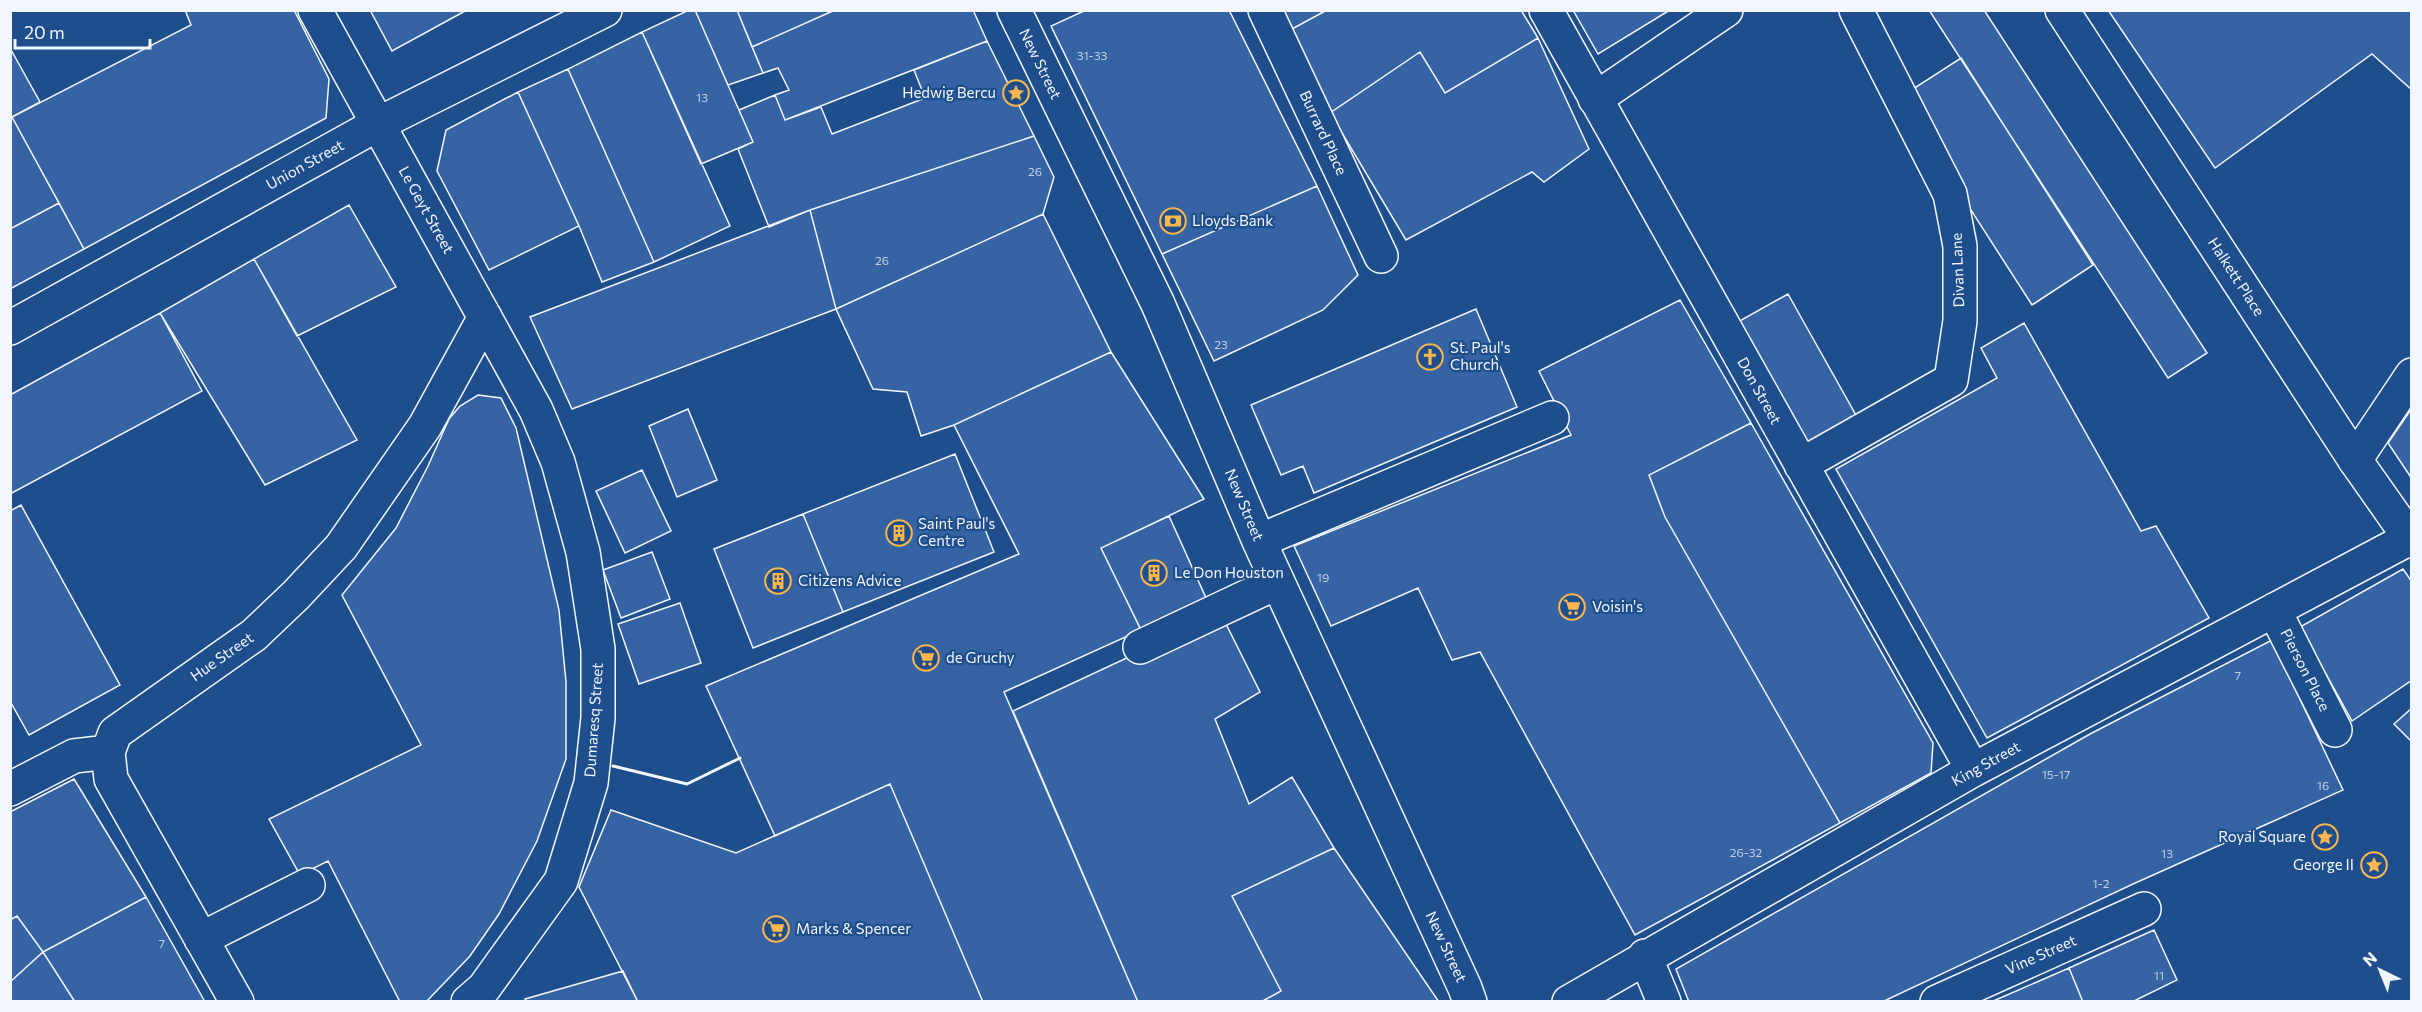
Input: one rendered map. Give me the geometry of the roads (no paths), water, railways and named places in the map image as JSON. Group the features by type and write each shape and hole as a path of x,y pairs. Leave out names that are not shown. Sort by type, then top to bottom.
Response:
{"street":[{"name":"Le Geyt Street","path":"315,10 536,410"},
{"name":"Union Street","path":"10,328 378,124 605,10"},
{"name":"New Street","path":"1014,10 1158,304 1259,541 1470,1002"},
{"name":"Burrard Place","path":"1265,10 1382,256"},
{"name":"Don Street","path":"1546,10 1973,770"},
{"path":"1595,99 1726,10"},
{"name":"Divan Lane","path":"1801,465 1951,380 1960,321 1960,246 1950,194 1856,10"},
{"name":"Halkett Place","path":"2062,10 2355,460 2411,539"},
{"name":"Hue Street","path":"109,766 115,733 254,634 296,595 341,547 425,426 485,317"},
{"path":"2355,460 2412,375"},
{"name":"Dumaresq Street","path":"468,1002 484,988 561,881 591,783 598,718 598,649 583,552 558,462 536,410"},
{"path":"1259,541 1552,418"},
{"name":"King Street","path":"1569,1002 1645,956 1973,770 2411,539"},
{"path":"1140,647 1278,582"},
{"name":"Pierson Place","path":"2274,610 2335,730"},
{"path":"10,789 74,756 109,766 237,1002"},
{"path":"201,939 308,885"},
{"name":"Vine Street","path":"1937,1002 2144,909"},
{"path":"1645,956 1664,1002"}],"place":[{"name":"Hedwig Bercu","path":"1016,93"},
{"name":"Lloyds Bank","path":"1173,221"},
{"name":"St. Paul's Church","path":"1430,357"},
{"name":"Saint Paul's Centre","path":"899,533"},
{"name":"Le Don Houston","path":"1154,573"},
{"name":"Citizens Advice","path":"778,581"},
{"name":"Voisin's","path":"1572,607"},
{"name":"de Gruchy","path":"926,658"},
{"name":"Royal Square","path":"2325,837"},
{"name":"George II","path":"2374,865"},
{"name":"Marks & Spencer","path":"776,929"}]}
